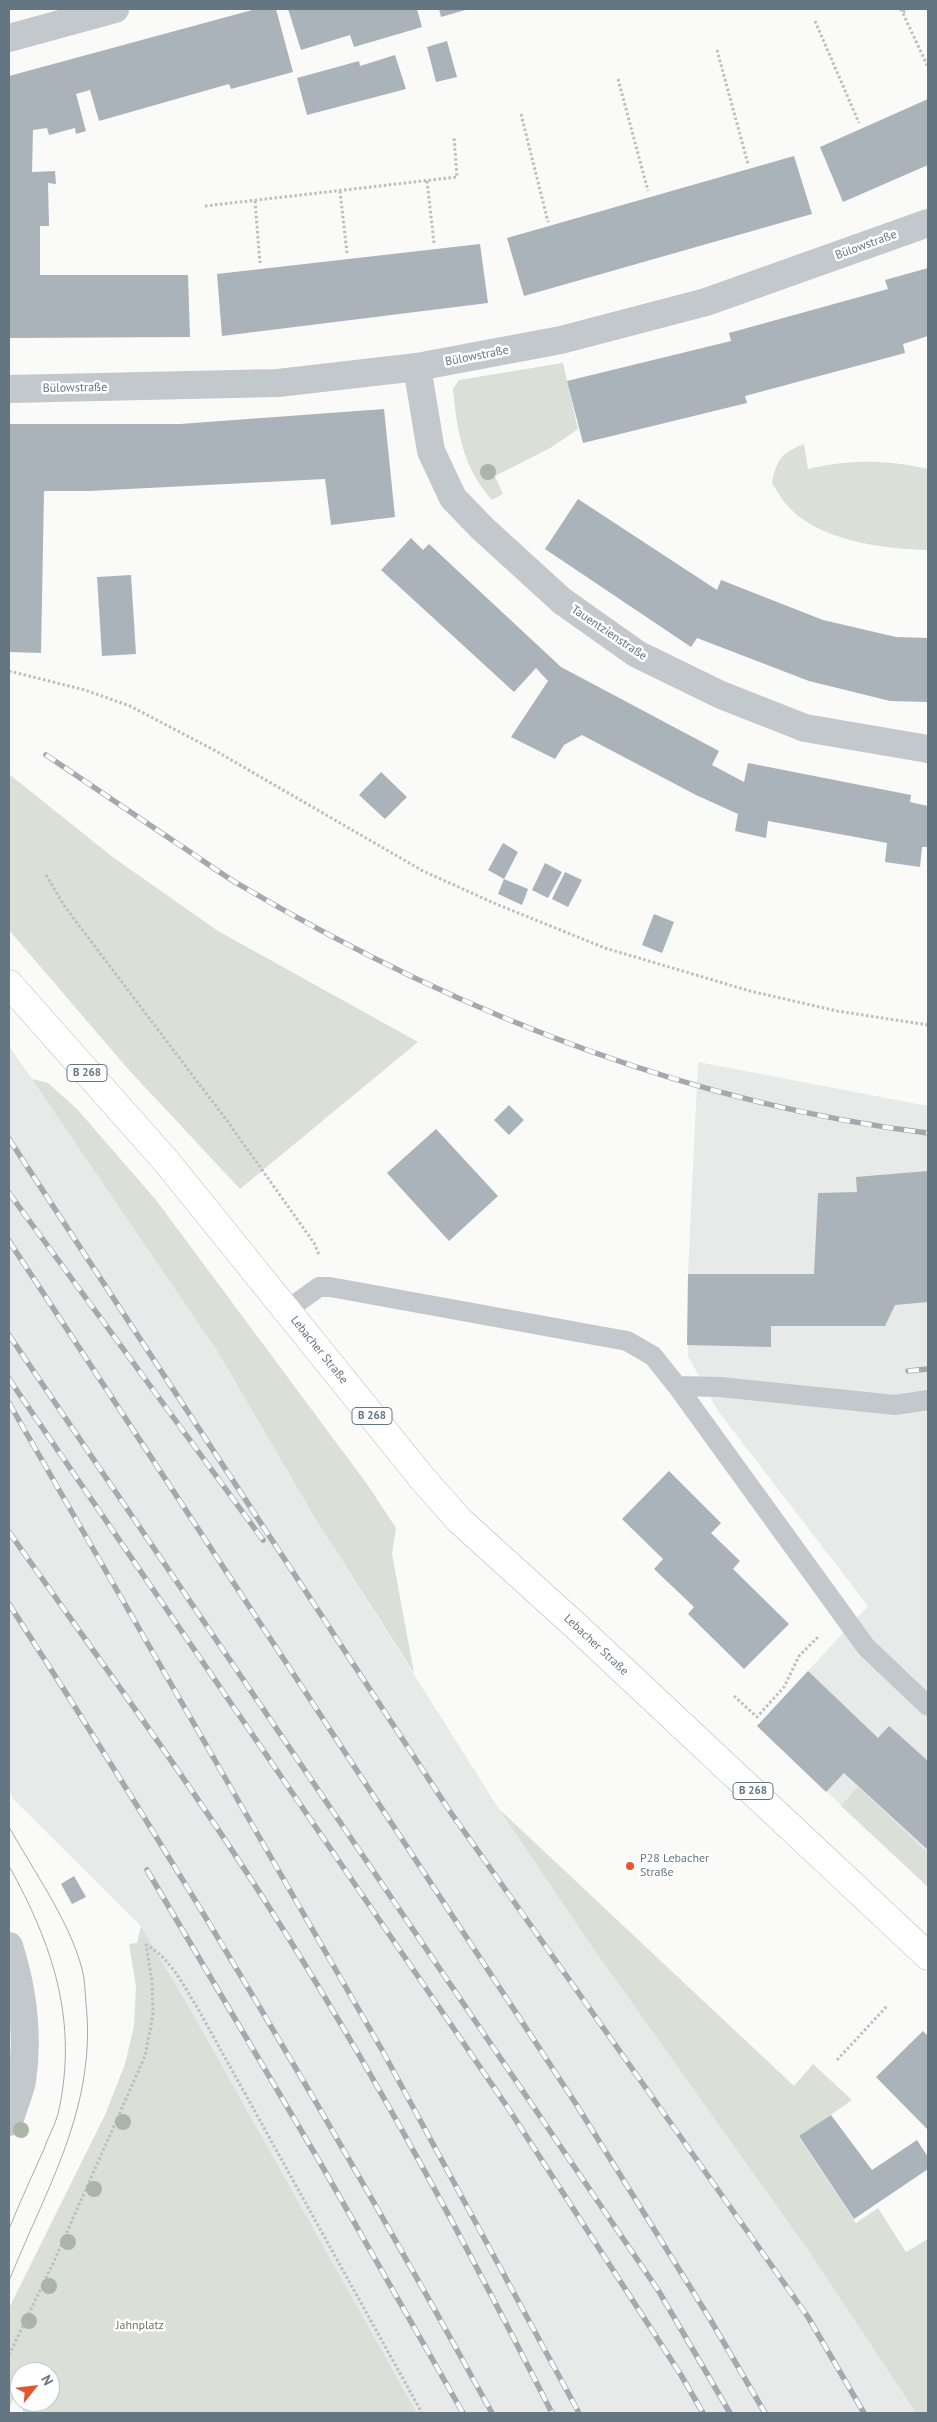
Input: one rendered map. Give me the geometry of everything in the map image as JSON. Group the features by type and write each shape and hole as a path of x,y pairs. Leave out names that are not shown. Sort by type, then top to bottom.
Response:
{"main road":[{"name":"Lebacher Straße","path":"9,984 166,1162 422,1478 459,1520 591,1640 928,1956"}],"street":[{"path":"9,38 116,9"},
{"name":"Bülowstraße","path":"9,389 278,383 417,368 562,340 706,302 928,223"},
{"name":"Tauentzienstraße","path":"417,368 432,451 453,498 482,528 562,601 637,654 729,698 805,728 928,749"},
{"path":"9,1946 18,1976 24,2011 24,2048 21,2082 9,2122"}],"lane":[{"name":"Lebacher Straße","path":"287,1310 319,1288 330,1287 627,1341 652,1356 677,1386 866,1646 928,1706"},
{"path":"677,1386 720,1387 895,1405 928,1400"}],"path":[{"path":"908,9 902,10 928,67"},
{"path":"815,21 859,123"},
{"path":"717,50 748,164"},
{"path":"618,80 648,191"},
{"path":"520,114 548,222"},
{"path":"205,206 457,177 454,137"},
{"path":"427,181 434,243"},
{"path":"340,191 347,253"},
{"path":"255,200 260,263"},
{"path":"9,671 86,690 130,706 214,750 423,871 496,904 605,948 750,991 837,1010 928,1024"},
{"path":"46,874 65,908 228,1122 314,1244 322,1263"},
{"path":"734,1696 757,1717 784,1686 799,1656 820,1636"},
{"path":"9,2355 55,2260 145,2056 153,2015 152,1980 146,1945 154,1949 170,1964 197,2007 422,2413"},
{"path":"838,2060 887,2006"}],"shaded area":[{"path":"9,1046 144,1240 216,1349 315,1518 499,1809 588,1941 810,2253 916,2413 417,2413 189,2007 141,1926 14,1800 9,1791"},
{"path":"698,1062 928,1106 928,1887 757,1726 868,1606 718,1411 688,1356 688,1274"}],"green space":[{"path":"563,363 578,429 552,447 495,476 503,494 492,500 474,475 463,448 459,434 453,389 459,380"},
{"path":"804,444 808,469 854,462 883,462 928,469 928,550 891,548 851,540 814,526 798,516 785,503 772,483 781,458"},
{"path":"9,774 114,858 218,931 418,1042 240,1189 128,1069 9,930"},
{"path":"32,1079 48,1083 77,1109 156,1200 367,1484 396,1528 392,1554 414,1673 315,1518 216,1349"},
{"path":"858,1787 928,1853 928,1887 841,1806"},
{"path":"499,1809 794,2086 813,2064 852,2100 799,2137 856,2223 878,2208 906,2252 928,2239 928,2413 916,2413 810,2253 588,1941"},
{"name":"Jahnplatz","path":"141,1926 189,2007 417,2413 23,2413 60,2412 60,2362 10,2362 9,2410 9,2308 105,2115 125,2064 134,2026 136,1987 129,1944 137,1943"}],"building":[{"path":"256,9 276,9 293,72 231,89 229,84 99,121 90,90 76,94 86,131 76,134 75,128 49,135 47,128 33,130 32,172 55,171 56,184 48,183 49,226 40,226 40,275 188,275 190,337 9,338 9,76"},
{"path":"288,9 417,9 422,27 354,47 350,35 301,50"},
{"path":"439,9 469,9 441,17"},
{"path":"447,41 457,77 436,82 427,47"},
{"path":"395,55 406,89 307,115 297,78 359,61 360,66"},
{"path":"928,99 928,165 843,202 820,147"},
{"path":"794,156 812,214 524,296 507,238"},
{"path":"480,244 488,303 222,336 217,274"},
{"path":"928,268 928,336 903,344 905,353 745,396 747,403 583,443 567,381 731,341 729,333 888,289 885,280"},
{"path":"384,409 395,517 331,525 325,479 89,491 44,491 41,653 9,652 9,424 180,424"},
{"path":"578,499 717,590 721,580 823,620 896,637 928,638 928,702 890,701 809,681 697,638 691,647 545,549"},
{"path":"411,538 423,550 429,544 561,667 719,751 712,765 744,782 748,763 911,795 910,802 928,806 928,847 922,847 920,867 885,862 887,843 768,821 766,838 735,831 738,814 696,795 582,735 564,745 555,759 511,737 548,681 536,668 514,692 381,570"},
{"path":"131,575 136,654 102,656 97,577"},
{"path":"381,772 407,797 385,819 359,795"},
{"path":"503,843 518,852 504,879 488,870"},
{"path":"545,863 562,872 548,898 532,890"},
{"path":"565,872 582,880 568,907 552,899"},
{"path":"504,879 528,889 522,905 498,894"},
{"path":"654,914 674,922 662,953 642,945"},
{"path":"509,1105 524,1120 509,1135 494,1120"},
{"path":"436,1129 498,1196 449,1241 387,1173"},
{"path":"927,1171 928,1302 895,1305 885,1326 771,1326 771,1347 687,1345 688,1274 814,1274 818,1193 857,1192 856,1177"},
{"path":"669,1471 721,1523 711,1533 740,1561 733,1569 789,1624 744,1669 688,1614 694,1607 654,1569 663,1559 622,1519"},
{"path":"808,1671 878,1738 889,1726 928,1761 928,1850 844,1773 826,1792 757,1726"},
{"path":"74,1876 86,1897 72,1904 61,1884"},
{"path":"923,2031 928,2036 928,2130 876,2077"},
{"path":"831,2115 872,2170 917,2140 928,2157 928,2169 854,2219 799,2136"}],"tram line":[{"path":"9,1827 50,1896 76,1951 84,1981 87,2041 84,2078 76,2113 53,2180 9,2281"},
{"path":"9,1866 25,1896 49,1955 58,1985 63,2016 65,2048 64,2080 58,2114 9,2229"}],"railway":[{"path":"46,755 240,885 320,930 402,972 486,1010 572,1044 659,1074 747,1099 837,1119 928,1133"},
{"path":"9,1139 449,1810 808,2317 864,2413"},
{"path":"9,1193 263,1540"},
{"path":"9,1241 576,2104 710,2319 765,2413"},
{"path":"9,1335 658,2290 730,2413"},
{"path":"908,1371 928,1369"},
{"path":"9,1379 508,2108 681,2375 703,2413"},
{"path":"9,1403 382,2050 579,2413"},
{"path":"9,1532 205,1810 306,1966 416,2155 552,2413"},
{"path":"9,1604 73,1703 258,2004 377,2208 492,2413"},
{"path":"147,1870 318,2159 463,2413"}],"place":[{"name":"P28 Lebacher Straße","path":"630,1866"}]}
